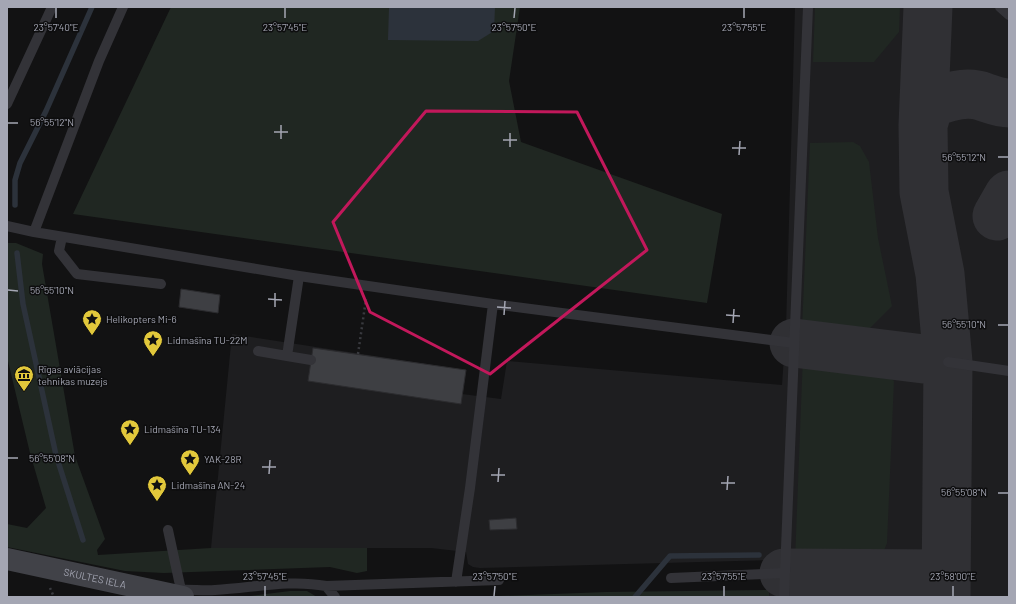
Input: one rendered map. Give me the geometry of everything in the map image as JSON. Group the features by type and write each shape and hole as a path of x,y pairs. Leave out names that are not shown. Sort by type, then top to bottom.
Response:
{"main road":[{"name":"SKULTES IELA","path":"7,559 175,593"}],"lane":[{"path":"7,104 52,7"},
{"path":"34,232 93,76 123,7"},
{"path":"784,597 808,7"},
{"path":"1000,7 1009,15"},
{"path":"7,226 62,237 299,276 493,304 794,343"},
{"path":"62,237 59,252 76,274 161,284"},
{"path":"287,356 299,276"},
{"path":"456,582 470,488 493,304"},
{"path":"258,351 311,360"},
{"path":"948,362 1009,370"},
{"path":"168,530 175,593 214,591 279,583 307,582 326,586 499,580"},
{"path":"671,578 784,573"},
{"path":"326,586 335,597"}],"path":[{"path":"358,354 368,286"}],"highlighted area":[{"path":"426,111 577,112 647,250 490,374 370,312 333,222"}],"shaded area":[{"path":"171,7 520,7 509,81 521,142 722,214 707,303 73,214"},
{"path":"389,7 495,7 494,31 478,41 388,40"},
{"path":"795,7 1009,7 1009,597 769,597 771,560 480,568 473,567 468,564 466,552 431,548 211,548 232,334 466,370 462,394 501,399 507,361 782,385 786,328"},
{"path":"815,7 900,7 899,32 874,62 813,62"},
{"path":"853,142 860,146 869,162 878,238 892,306 863,335 802,329 810,143"},
{"path":"7,243 16,243 43,254 42,264 75,456 105,539 97,550 98,555 211,548 367,548 367,571 357,573 330,567 164,573 125,571 7,547 7,524 27,528 46,508 30,453 7,357"},
{"path":"803,354 874,364 894,381 887,543 883,553 862,560 795,561"},
{"path":"769,590 769,597 471,597 606,592"},
{"path":"290,591 307,591 317,597 243,597"},
{"path":"790,592 845,593 866,597 790,597"}],"building":[{"path":"181,289 220,295 218,313 179,307"},
{"path":"313,348 466,370 461,404 308,381"},
{"path":"516,518 517,529 490,530 489,520"}],"waterway":[{"path":"15,205 15,180 20,163 46,111 92,7"},
{"path":"17,253 23,304 56,455 83,540"},
{"path":"635,597 670,556 759,555"}],"taxiway":[{"path":"928,7 923,125 924,192 940,274 948,362 946,597"},
{"path":"923,125 929,104 956,95 977,95 1000,102 1009,103"},
{"path":"997,216 1009,195"},
{"path":"794,343 948,362"},
{"path":"784,573 946,574"}],"place":[{"name":"Helikopters Mi-6","path":"92,336"},
{"name":"Lidmašīna TU-22M","path":"153,357"},
{"name":"Rīgas aviācijas tehnikas muzejs","path":"24,392"},
{"name":"Lidmašīna TU-134","path":"130,446"},
{"name":"YAK-28R","path":"190,476"},
{"name":"Lidmašīna AN-24","path":"157,502"}]}
